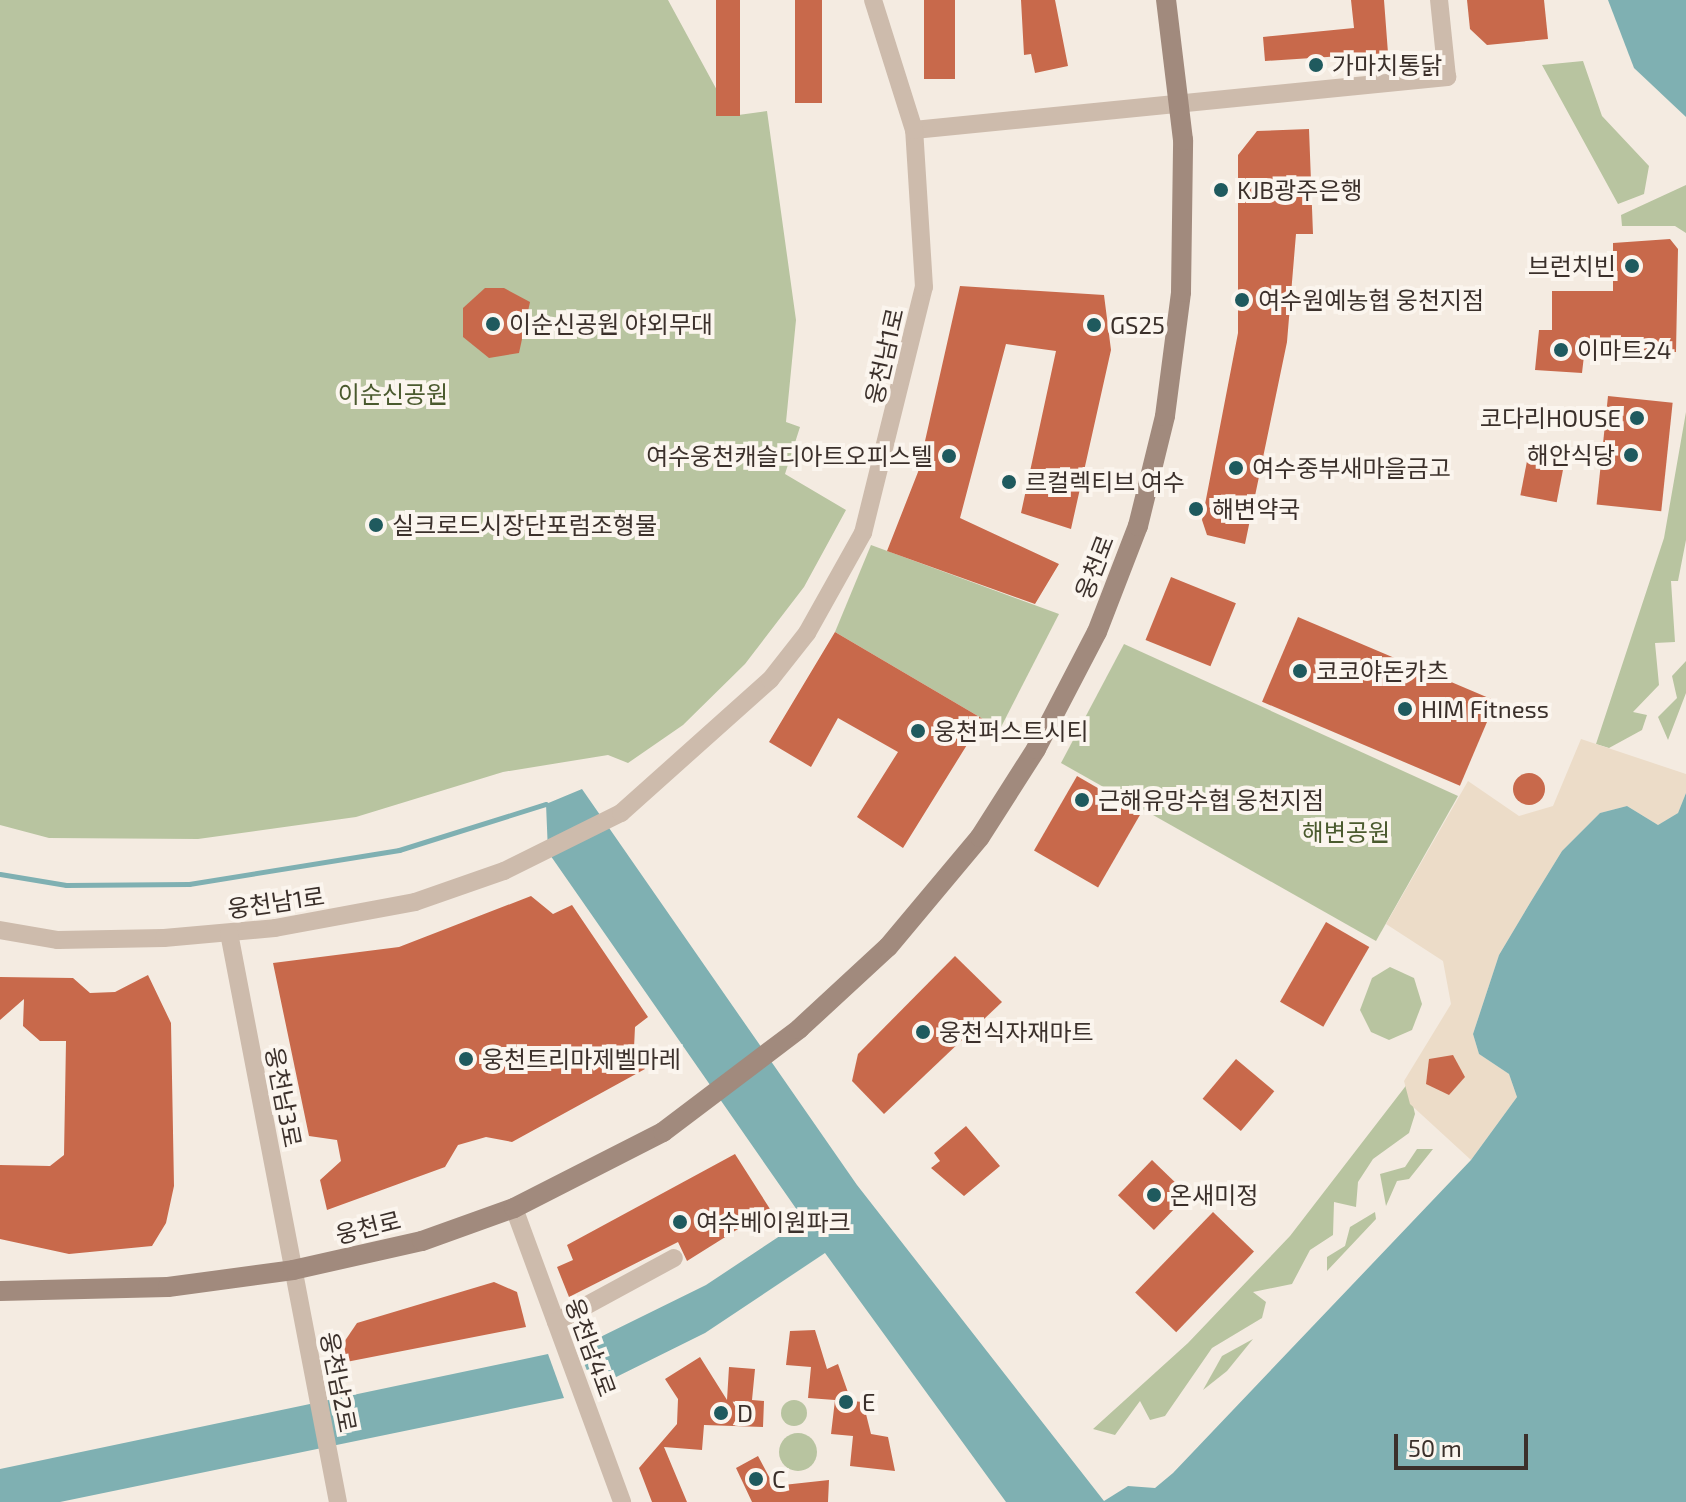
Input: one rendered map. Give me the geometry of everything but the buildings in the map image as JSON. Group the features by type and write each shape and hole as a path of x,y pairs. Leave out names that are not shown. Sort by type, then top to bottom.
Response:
{"street":[{"name":"웅천남1로","path":"0,930 115,942 229,933 415,902 548,852 612,818 770,680 814,621 863,533 924,287 914,130 873,0"},
{"name":"웅천로","path":"0,1291 168,1287 293,1270 422,1241 514,1208 663,1132 714,1095 852,983 952,874 1036,749 1097,632 1138,526 1175,356 1183,240 1181,102 1166,0"},
{"path":"914,130 1447,77 1439,0"},
{"name":"웅천남3로","path":"229,933 293,1270"},
{"name":"웅천남4로","path":"514,1208 622,1502"},
{"path":"556,1322 674,1258"},
{"name":"웅천남2로","path":"293,1270 338,1502"}],"green space":[{"name":"이순신공원","path":"0,0 668,0 731,116 767,111 796,320 786,422 800,427 785,474 846,510 804,587 745,664 683,725 628,763 608,755 503,772 356,817 198,839 49,838 0,825"},
{"path":"1583,61 1602,116 1649,166 1644,194 1618,204 1542,65"},
{"path":"1686,185 1686,233 1675,226 1622,226 1621,215"},
{"path":"1686,412 1686,540 1678,581 1671,581 1675,642 1655,643 1659,685 1633,712 1647,715 1642,730 1609,748 1596,744 1664,538"},
{"path":"871,545 1059,614 1000,729 835,632"},
{"name":"해변공원","path":"1124,644 1458,796 1376,941 1061,763"},
{"path":"1686,661 1686,693 1668,740 1658,717 1677,698 1672,676"},
{"path":"1390,967 1414,978 1422,1004 1412,1030 1389,1040 1371,1032 1360,1010 1372,978"},
{"path":"1408,1083 1415,1114 1409,1133 1373,1159 1358,1182 1356,1207 1334,1202 1333,1235 1310,1250 1292,1284 1253,1292 1266,1302 1262,1318 1212,1348 1165,1416 1150,1420 1140,1401 1115,1435 1093,1429 1188,1343 1290,1236"},
{"path":"1417,1149 1433,1149 1409,1179 1397,1181 1386,1206 1380,1174 1405,1167"},
{"path":"1375,1212 1376,1219 1327,1271 1327,1257 1345,1246 1350,1227"},
{"path":"1253,1339 1227,1371 1203,1390 1222,1356"},
{"path":"794,1400 803,1404 807,1413 803,1422 794,1426 785,1422 781,1413 785,1404"},
{"path":"798,1433 811,1439 817,1452 811,1465 798,1471 785,1465 779,1452 785,1439"}],"shaded area":[{"path":"1581,739 1686,774 1686,793 1678,813 1658,825 1627,806 1600,813 1562,851 1499,955 1473,1034 1479,1054 1509,1074 1517,1097 1471,1160 1410,1104 1404,1081 1451,1004 1443,961 1386,924 1468,781 1519,816 1553,806"}],"water":[{"path":"1608,0 1686,0 1686,117 1634,68"},
{"path":"582,789 857,1185 1104,1501 1128,1486 1155,1488 1173,1473 1471,1160 1517,1097 1509,1074 1479,1054 1473,1034 1499,955 1562,851 1600,813 1627,806 1658,825 1678,813 1686,793 1686,1502 1006,1502 825,1253 705,1333 594,1388 578,1348 706,1285 804,1220 548,852 546,804"},
{"path":"548,1354 564,1398 60,1502 0,1502 0,1469"}],"waterway":[{"path":"0,874 66,885 189,884 399,850 546,804"}],"place":[{"name":"가마치통닭","path":"1316,65"},
{"name":"KJB광주은행","path":"1221,190"},
{"name":"브런치빈","path":"1632,266"},
{"name":"여수원예농협 웅천지점","path":"1242,300"},
{"name":"이순신공원 야외무대","path":"493,324"},
{"name":"GS25","path":"1094,325"},
{"name":"이마트24","path":"1561,350"},
{"name":"코다리HOUSE","path":"1637,418"},
{"name":"해안식당","path":"1631,455"},
{"name":"여수웅천캐슬디아트오피스텔","path":"949,456"},
{"name":"여수중부새마을금고","path":"1236,468"},
{"name":"르컬렉티브 여수","path":"1009,482"},
{"name":"해변약국","path":"1196,509"},
{"name":"실크로드시장단포럼조형물","path":"376,525"},
{"name":"코코야돈카츠","path":"1300,671"},
{"name":"HIM Fitness","path":"1405,709"},
{"name":"웅천퍼스트시티","path":"918,731"},
{"name":"근해유망수협 웅천지점","path":"1082,800"},
{"name":"웅천식자재마트","path":"923,1032"},
{"name":"웅천트리마제벨마레","path":"466,1059"},
{"name":"온새미정","path":"1154,1195"},
{"name":"여수베이원파크","path":"680,1222"},
{"name":"E","path":"846,1402"},
{"name":"D","path":"721,1413"},
{"name":"C","path":"756,1479"}]}
